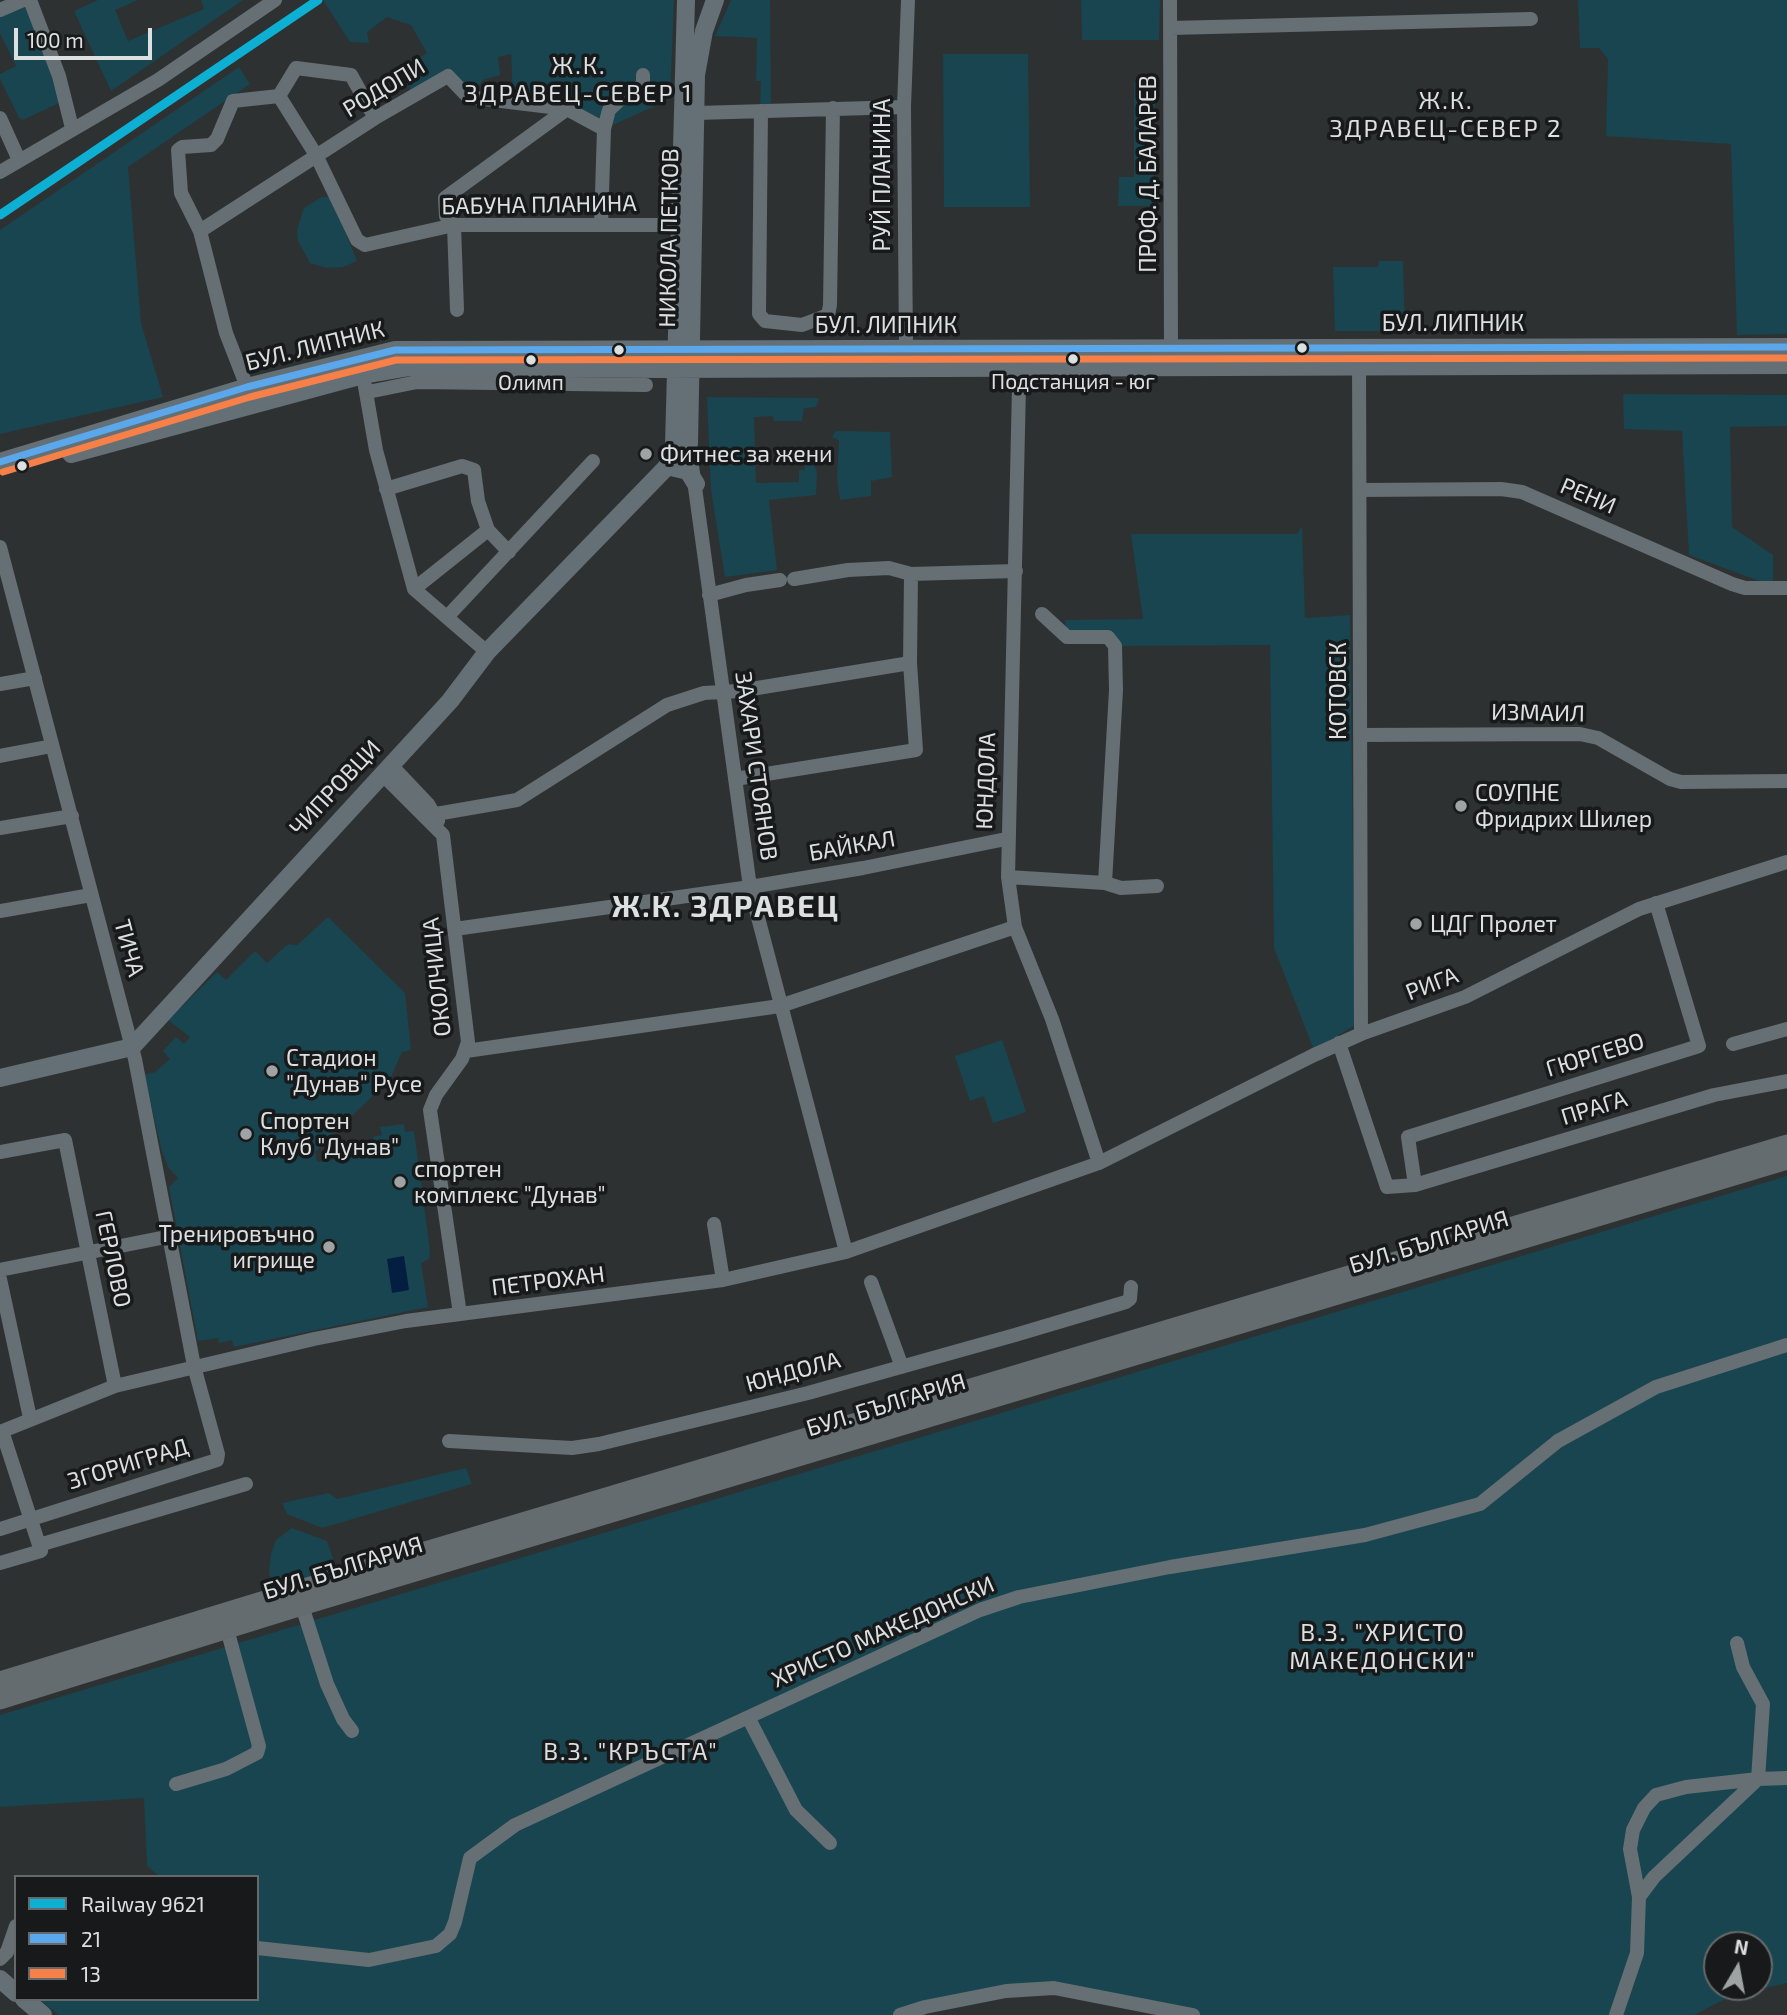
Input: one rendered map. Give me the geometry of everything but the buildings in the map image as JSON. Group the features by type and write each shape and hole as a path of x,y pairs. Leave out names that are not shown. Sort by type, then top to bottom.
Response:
{"highway":[{"name":"БУЛ. БЪЛГАРИЯ","path":"0,1681 439,1546 1787,1144"},
{"name":"БУЛ. БЪЛГАРИЯ","path":"0,1700 302,1606 1787,1160"}],"main road":[{"name":"НИКОЛА ПЕТКОВ","path":"687,0 683,369 689,444"},
{"name":"НИКОЛА ПЕТКОВ","path":"686,225 696,113 696,75 708,14 715,0"},
{"name":"БУЛ. ЛИПНИК","path":"0,462 247,387 395,350 1171,347 1359,357 1787,365"},
{"name":"БУЛ. ЛИПНИК","path":"0,473 366,384 410,367 1006,369 1359,357 1787,348"},
{"name":"НИКОЛА ПЕТКОВ","path":"667,466 674,445 683,369"},
{"path":"667,466 689,444"},
{"path":"667,466 688,471 696,484"},
{"name":"ЧИПРОВЦИ","path":"132,1047 450,701 487,652 667,466"},
{"path":"0,1078 132,1047"},
{"path":"26,2001 43,2015"}],"street":[{"path":"0,10 23,0"},
{"path":"30,0 59,76 72,128"},
{"path":"0,172 158,79 275,0"},
{"name":"РУЙ ПЛАНИНА","path":"906,350 904,107 908,0"},
{"name":"ПРОФ. Д. БАЛАРЕВ","path":"1171,0 1171,347"},
{"path":"1171,29 1531,19"},
{"path":"279,96 296,68 348,74 354,78 375,118"},
{"path":"601,226 604,129 609,110 643,85 643,75"},
{"name":"РОДОПИ","path":"200,231 375,118 448,76 468,97 567,109 604,129"},
{"path":"247,387 226,333 200,231 181,193 178,150 215,142 230,107 238,99 279,96"},
{"path":"279,96 316,155"},
{"path":"696,113 904,107"},
{"path":"761,111 760,314 765,321 803,325 828,314 830,305 833,108"},
{"path":"457,310 454,225 446,216 443,206 452,190 567,109"},
{"path":"0,118 19,160"},
{"name":"БАБУНА ПЛАНИНА","path":"316,155 360,243 370,246 454,225 686,225"},
{"name":"КОТОВСК","path":"1359,357 1362,490 1361,1034"},
{"path":"1006,369 1018,386 1031,368"},
{"path":"487,652 414,589 386,489 366,384 646,385"},
{"name":"ЮНДОЛА","path":"1018,386 1016,571 1006,839 1008,877 1015,927 1052,1019 1099,1163"},
{"name":"ЗАХАРИ СТОЯНОВ","path":"689,444 750,887 846,1252"},
{"path":"447,617 593,461"},
{"path":"386,489 462,466 474,470 478,500 488,530 509,552"},
{"name":"РЕНИ","path":"1362,490 1501,489 1522,492 1732,584 1745,588 1787,588"},
{"path":"414,589 488,530"},
{"name":"ТИЧА","path":"0,547 132,1047 171,1236 194,1367"},
{"path":"709,595 746,585 889,568 911,574 1016,571"},
{"path":"735,779 916,750 910,663 911,574"},
{"path":"1042,614 1067,637 1108,637 1115,646 1116,690 1105,883"},
{"path":"386,769 436,814 517,800 667,705 704,693 722,693 910,663"},
{"path":"0,684 34,678"},
{"name":"ИЗМАИЛ","path":"1360,735 1580,734 1598,738 1623,749 1670,779 1681,782 1787,781"},
{"path":"0,755 52,746"},
{"path":"386,769 443,835"},
{"name":"ОКОЛЧИЦА","path":"436,814 443,835 467,1026 466,1051 436,1095 430,1110 460,1314"},
{"path":"0,828 72,816"},
{"name":"БАЙКАЛ","path":"456,929 750,887 863,868 1006,839"},
{"name":"РИГА","path":"1099,1163 1339,1043 1465,997 1656,902 1787,862"},
{"path":"1008,877 1105,883 1121,888 1157,886"},
{"path":"0,911 91,895"},
{"name":"ГЮРГЕВО","path":"1415,1185 1408,1137 1699,1046 1656,902"},
{"path":"466,1051 780,1006 1015,927"},
{"path":"1733,1044 1787,1029"},
{"path":"1339,1043 1387,1187 1415,1185"},
{"path":"1714,1095 1787,1071"},
{"name":"ПРАГА","path":"1415,1185 1714,1095 1787,1081"},
{"name":"ГЕРЛОВО","path":"0,1152 65,1140 115,1386"},
{"name":"ПЕТРОХАН","path":"1,1431 115,1386 381,1325 723,1280 846,1252 1099,1163"},
{"path":"714,1224 723,1280"},
{"path":"0,1270 171,1236"},
{"path":"0,1279 30,1418"},
{"path":"871,1282 902,1367"},
{"name":"ЮНДОЛА","path":"449,1441 572,1448 808,1393 902,1367 1126,1302 1130,1298 1131,1287"},
{"name":"ХРИСТО МАКЕДОНСКИ","path":"259,1948 369,1960 436,1946 450,1934 455,1922 470,1858 515,1825 749,1719 980,1609 1019,1597 1170,1567 1365,1535 1480,1504 1558,1441 1656,1387 1787,1345"},
{"name":"ЗГОРИГРАД","path":"0,1529 217,1460 218,1454 194,1367"},
{"path":"0,1563 41,1551 1,1431"},
{"path":"39,1545 246,1484"},
{"path":"302,1606 327,1684 352,1731"},
{"path":"176,1784 226,1769 257,1753 259,1746 227,1629"},
{"path":"1639,1897 1654,1877 1758,1779 1763,1704 1743,1667 1737,1643"},
{"path":"749,1719 796,1810 810,1827 830,1843"},
{"path":"1616,2015 1637,1953 1639,1897 1630,1849 1633,1830 1644,1808 1657,1795 1686,1787 1787,1778"},
{"path":"0,1959 8,1952 14,1932"},
{"path":"900,2015 925,2007 1006,1991 1054,1988 1193,2015"}],"shaded area":[{"path":"98,0 138,0 115,10 128,41 204,9 201,0 243,0 111,91 74,11"},
{"path":"323,0 674,0 670,99 604,129 567,109 513,95 511,54 498,57 500,75 483,80 473,92 448,76 411,97 406,66 427,53 411,25 387,17 367,32 369,43 350,42"},
{"path":"731,0 770,0 771,109 760,109 761,81 756,81 757,38 715,36"},
{"path":"1081,0 1160,0 1159,40 1082,40"},
{"path":"1578,0 1787,0 1787,334 1737,335 1731,144 1606,136 1608,59 1599,48 1580,48"},
{"path":"27,1 63,101 23,120 19,118 0,79 0,74 16,66 0,33 0,12"},
{"path":"943,54 1028,54 1030,207 944,207"},
{"path":"239,67 250,84 128,167 141,323 163,397 0,434 0,230"},
{"path":"1155,81 1154,206 1118,206 1119,177 1134,177 1134,82"},
{"path":"322,197 331,197 357,261 343,267 327,268 310,263 298,241 297,230 304,208"},
{"path":"1379,261 1403,261 1405,331 1335,331 1333,267 1378,267"},
{"path":"1623,394 1787,395 1787,426 1730,427 1732,527 1773,555 1773,586 1689,555 1682,431 1624,429"},
{"path":"707,397 819,398 816,407 804,408 802,421 774,421 773,416 754,417 756,483 799,482 799,470 805,470 805,463 813,462 817,472 816,495 769,500 777,570 725,577 711,490"},
{"path":"836,431 890,432 892,477 871,481 871,496 840,500 837,478 839,440 832,437"},
{"path":"1302,526 1305,618 1350,615 1355,1025 1314,1050 1274,948 1270,645 1115,646 1108,637 1067,637 1065,620 1143,619 1131,534 1297,534"},
{"name":"Спортен Клуб \"Дунав\"","path":"328,917 405,993 411,1050 402,1052 390,1079 315,1152 317,1162 374,1154 373,1137 382,1135 380,1127 404,1124 405,1132 414,1131 430,1250 429,1259 421,1263 428,1307 234,1347 232,1340 219,1343 218,1338 198,1341 169,1187 178,1178 168,1167 162,1151 144,1075 155,1072 170,1059 163,1051 176,1037 184,1044 190,1037 168,1020 217,972 226,980 255,951 267,963 288,944 297,945"},
{"path":"1002,1040 1026,1112 993,1123 984,1096 970,1101 955,1056"},
{"path":"1787,1176 1787,1983 1773,1986 1773,1931 1703,1931 1703,2001 1721,2001 1694,2015 1177,2015 1054,1988 900,2015 59,2015 41,2001 259,2001 259,1875 158,1875 147,1866 144,1798 0,1807 0,1715"},
{"path":"404,1256 409,1290 392,1293 387,1259"},
{"path":"466,1468 472,1484 322,1528 287,1514 282,1503 329,1493 337,1499"},
{"path":"292,1528 327,1541 337,1570 275,1590 269,1573 271,1554 276,1540"}],"rail line":[{"name":"9621","path":"0,215 318,0"}],"transit line":[{"name":"21","path":"0,462 247,387 395,350 1787,347"},
{"name":"13","path":"3,472 250,397 396,360 1787,358"}],"place":[{"name":"Подстанция - юг","path":"1073,359"},
{"name":"Олимп","path":"531,360"},
{"name":"Фитнес за жени","path":"646,454"},
{"name":"СОУПНЕ Фридрих Шилер","path":"1461,806"},
{"name":"ЦДГ Пролет","path":"1416,924"},
{"name":"Стадион \"Дунав\" Русе","path":"272,1071"},
{"name":"Спортен Клуб \"Дунав\"","path":"246,1134"},
{"name":"спортен комплекс \"Дунав\"","path":"400,1182"},
{"name":"Тренировъчно игрище","path":"329,1247"}],"district":[{"name":"Ж.К. ЗДРАВЕЦ-СЕВЕР 1","path":"579,80"},
{"name":"Ж.К. ЗДРАВЕЦ-СЕВЕР 2","path":"1446,115"},
{"name":"Ж.К. ЗДРАВЕЦ","path":"726,907"},
{"name":"В.З. \"ХРИСТО МАКЕДОНСКИ\"","path":"1383,1647"},
{"name":"В.З. \"КРЪСТА\"","path":"631,1752"}]}
